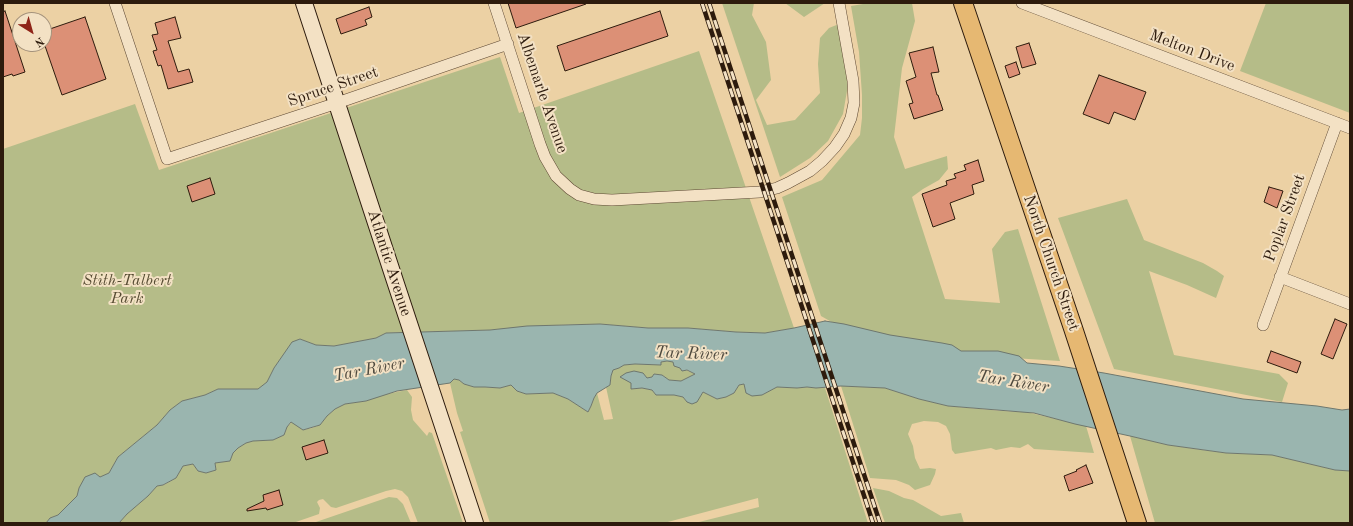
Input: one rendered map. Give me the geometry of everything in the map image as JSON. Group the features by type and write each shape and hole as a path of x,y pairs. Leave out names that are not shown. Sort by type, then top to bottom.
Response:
{"main road":[{"name":"Atlantic Avenue","path":"304,3 394,282 475,523"},
{"name":"North Church Street","path":"964,3 1137,523"}],"street":[{"name":"Spruce Street","path":"115,3 167,159 337,103 508,44"},
{"name":"Albemarle Avenue","path":"494,3 545,157 556,176 579,195 594,199 612,200 760,192 777,188 788,183 810,171 822,161 835,147 844,134 851,118 854,103 852,81 839,3"},
{"name":"Melton Drive","path":"1022,3 1350,128"},
{"name":"Poplar Street","path":"1263,325 1337,123"},
{"path":"1280,277 1350,304"}],"green space":[{"path":"722,3 754,3 752,15 766,42 771,80 756,100 767,125 795,120 820,93 818,64 820,38 829,28 839,24 848,85 843,114 828,141 810,158 780,177"},
{"path":"785,3 825,3 804,17"},
{"path":"869,3 912,3 915,21 902,68 894,137 905,169 947,156 948,169 939,180 912,197 945,299 1000,303 992,249 1005,232 1018,229 1060,361 966,355 851,333 821,316 782,197 822,180 860,135 862,95 859,52 851,6"},
{"path":"1266,3 1350,3 1350,113 1240,71"},
{"name":"Stith-Talbert Park","path":"699,51 794,328 765,333 688,328 648,328 600,324 557,325 490,330 386,333 376,338 334,346 316,345 300,339 292,343 274,368 267,382 258,390 218,389 205,395 182,401 170,410 157,425 118,457 109,473 79,488 77,496 58,515 50,518 46,523 3,523 3,149 135,104 159,170 500,57 519,113"},
{"path":"1127,199 1144,240 1203,263 1224,276 1216,298 1187,285 1149,271 1174,355 1279,374 1288,383 1282,402 1114,369 1058,218"},
{"path":"661,362 673,362 681,368 695,374 681,381 669,380 662,375 654,374 653,377 631,383 632,389 642,388 652,390 656,395 674,395 683,397 687,402 696,402 703,392 717,399 734,393 739,385 744,384 745,388 762,395 777,387 825,388 868,523 695,523 759,507 758,498 664,523 490,523 460,432 463,431 450,383 454,379 474,387 500,388 511,385 517,391 526,394 553,393 568,399 588,412 597,393 604,420 613,419 606,387 610,385 613,370 624,365 660,365"},
{"path":"841,386 885,388 919,399 948,406 1026,412 1086,426 1094,453 1034,449 1028,444 1020,448 1011,447 996,450 991,448 955,454 952,450 950,434 946,426 938,422 924,421 912,424 908,434 920,469 936,469 930,485 915,490 909,485 896,480 870,478"},
{"path":"407,390 412,397 411,410 413,420 427,436 429,432 432,433 463,523 418,523 408,497 402,491 395,489 336,508 331,507 323,499 319,500 317,502 320,508 319,514 293,523 119,523 157,486 164,485 176,478 183,466 193,464 198,471 206,473 216,470 215,463 230,461 233,453 238,448 253,441 273,440 284,435 287,427 292,422 303,430 312,428 320,425 335,409 345,404 366,401 377,396"},
{"path":"1130,436 1168,445 1203,450 1226,453 1272,455 1335,470 1350,471 1350,523 1155,523"},
{"path":"873,488 889,491 904,498 913,500 941,516 961,513 964,523 885,523"},
{"path":"389,497 397,498 403,504 411,523 313,523"}],"water":[{"name":"Tar River","path":"825,321 890,335 952,345 961,351 998,351 1019,356 1027,363 1104,373 1243,399 1317,406 1342,410 1350,409 1350,471 1335,470 1272,455 1226,453 1168,445 1034,413 948,406 919,399 885,388 841,386 816,388 777,387 762,395 752,396 746,393 744,384 739,385 734,393 717,399 703,392 697,402 692,404 687,402 683,397 674,395 656,395 652,390 642,388 631,389 631,383 620,377 626,373 634,371 643,373 647,378 652,377 654,374 662,375 669,380 681,381 695,374 687,370 682,371 680,368 674,366 673,362 667,361 661,362 661,365 624,365 613,370 610,385 597,393 588,412 568,399 553,393 526,394 517,391 511,385 500,388 474,387 454,379 450,383 397,391 366,401 345,404 335,409 320,425 303,430 291,422 284,435 273,440 253,441 246,443 233,453 230,461 215,463 216,470 206,473 198,471 193,464 183,466 176,478 163,485 157,486 119,523 46,523 50,518 58,515 77,496 79,488 85,477 95,473 100,477 109,473 118,457 157,425 170,410 182,401 205,395 218,389 258,389 267,382 274,368 292,342 300,339 316,345 334,346 376,338 386,333 490,330 527,326 600,324 648,328 688,328 765,333"}],"building":[{"path":"508,3 586,3 586,4 516,28"},
{"path":"369,7 372,17 365,20 367,25 341,34 336,19"},
{"path":"5,11 12,32 12,52 18,52 25,72 13,76 12,74 3,77 3,12"},
{"path":"660,11 668,36 565,71 557,46"},
{"path":"85,17 106,79 62,95 47,52 52,52 52,28"},
{"path":"175,17 181,38 168,41 178,72 189,69 193,82 168,89 161,65 158,66 153,51 157,50 152,35 158,34 155,23"},
{"path":"1029,43 1036,64 1022,68 1016,47"},
{"path":"933,47 939,72 931,73 943,110 914,119 909,104 913,103 906,81 916,77 909,53"},
{"path":"1016,62 1020,74 1009,78 1005,66"},
{"path":"1099,75 1146,92 1135,120 1114,112 1109,124 1083,114"},
{"path":"978,160 984,181 972,185 974,194 950,203 955,219 933,227 922,194 947,185 946,181 956,178 954,174 966,170 964,165"},
{"path":"210,178 215,194 192,202 187,186"},
{"path":"1269,187 1283,191 1277,208 1264,202"},
{"path":"1335,319 1347,324 1333,359 1321,354"},
{"path":"1271,351 1301,362 1297,373 1267,362"},
{"path":"324,440 328,453 306,460 302,447"},
{"path":"1086,465 1093,483 1069,491 1064,476 1077,471 1076,470"},
{"path":"279,490 283,505 267,510 266,508 247,511 247,509 264,501 263,495"}],"railway":[{"path":"702,3 873,523"},
{"path":"709,3 880,523"}]}
